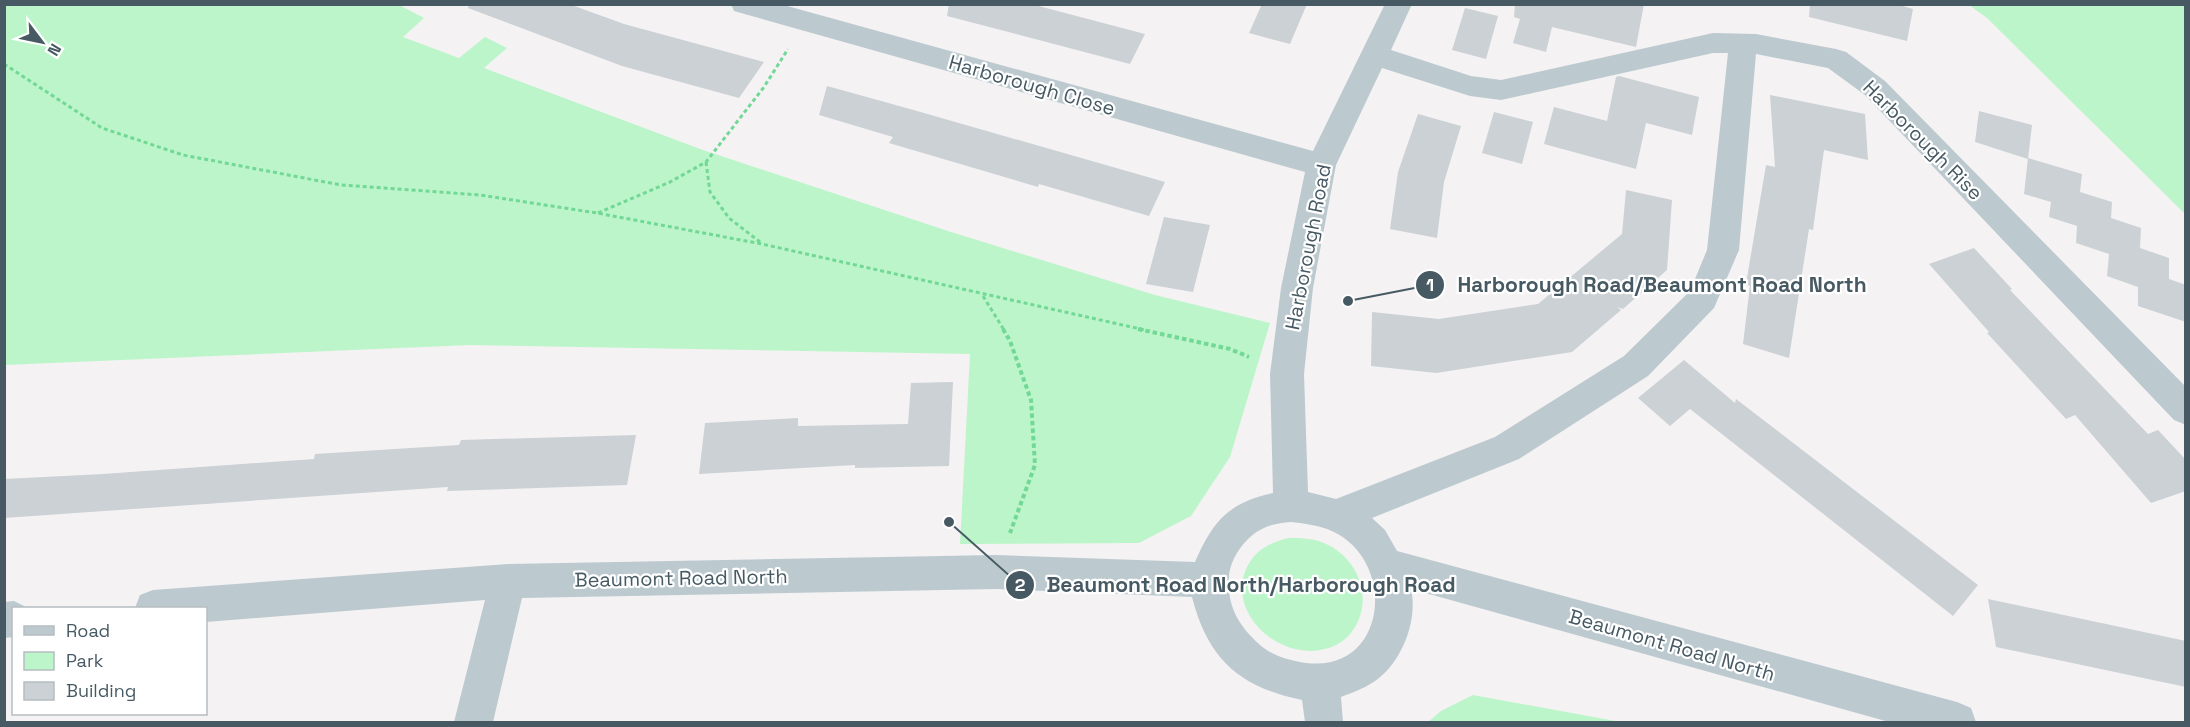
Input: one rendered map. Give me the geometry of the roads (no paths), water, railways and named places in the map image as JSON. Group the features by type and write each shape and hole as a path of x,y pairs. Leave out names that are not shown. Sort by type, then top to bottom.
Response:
{"street":[{"name":"Harborough Close","path":"744,4 1321,165"},
{"name":"Harborough Road","path":"1291,506 1287,374 1297,288 1321,165 1399,4"},
{"name":"Harborough Rise","path":"1374,55 1470,86 1501,90 1527,87 1713,43 1743,44 1836,59 1875,88 2186,410"},
{"path":"1337,515 1507,448 1636,366 1703,299 1723,250 1743,44"},
{"path":"1291,506 1315,508 1337,515 1363,534 1375,545 1387,565 1394,590 1394,616 1386,641 1370,662 1347,676 1320,683 1291,681 1264,672 1239,655 1222,633 1211,607 1210,580 1215,557 1227,536 1244,520 1266,510 1291,506"},
{"name":"Beaumont Road North","path":"1387,565 1957,723"},
{"name":"Beaumont Road North","path":"178,607 508,581 996,572 1210,580"},
{"path":"474,723 508,581"},
{"path":"1320,683 1324,723"}],"place":[{"name":"Harborough Road/Beaumont Road North","path":"1348,301"},
{"name":"Beaumont Road North/Harborough Road","path":"949,522"}]}
